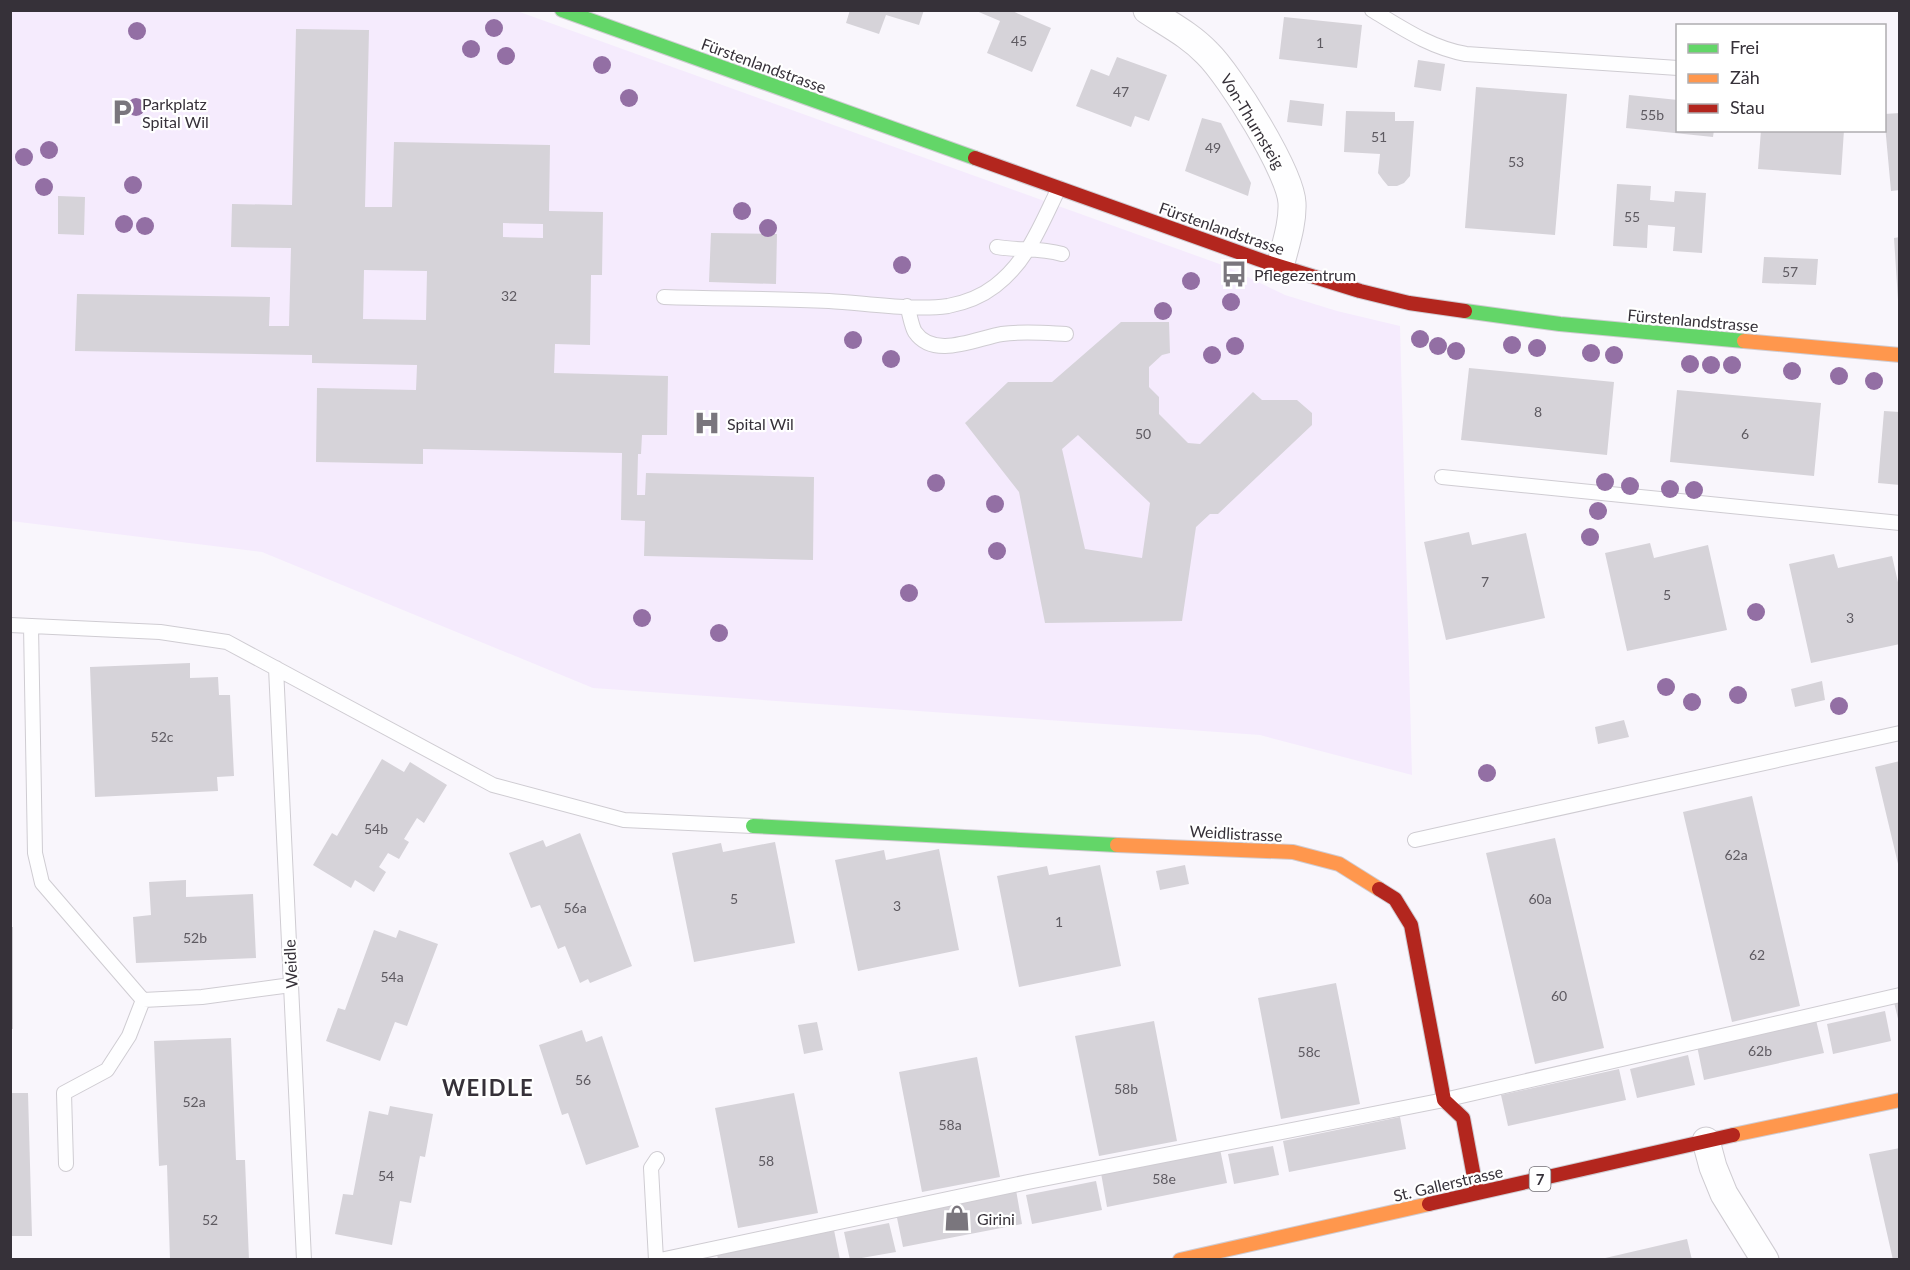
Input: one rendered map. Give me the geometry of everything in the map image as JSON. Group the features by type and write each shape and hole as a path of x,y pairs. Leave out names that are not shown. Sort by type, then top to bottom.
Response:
{"street":[{"name":"Fürstenlandstrasse","path":"562,10 1280,267 1360,291 1409,303 1560,324 1899,355"},
{"name":"Von-Thurnsteig","path":"1153,12 1191,38 1222,69 1283,171 1292,204 1280,267"},
{"name":"Weidlistrasse","path":"753,826 959,838 1293,852 1339,864 1395,898 1411,925 1444,1100"},
{"path":"1444,1100 1463,1118 1477,1193"},
{"name":"St. Gallerstrasse","path":"1180,1260 1706,1141 1899,1100"},
{"path":"1706,1141 1713,1167 1725,1194 1765,1260"}],"lane":[{"path":"1372,10 1448,51 1676,68"},
{"path":"664,297 948,306 980,295 1009,275 1030,248 1059,188"},
{"path":"997,247 1010,250 1030,248 1062,254"},
{"path":"907,306 914,330 921,340 936,345 969,344 996,335 1015,332 1066,334"},
{"path":"1442,477 1899,523"},
{"path":"10,625 160,632 227,642 493,785 624,820 753,826"},
{"path":"31,626 35,853 42,883 143,1000"},
{"name":"Weidle","path":"276,668 304,1260"},
{"path":"1415,840 1899,733"},
{"path":"143,1000 202,997 291,986"},
{"path":"657,1159 651,1168 658,1260 995,1189 1444,1100 1899,995"},
{"path":"66,1164 64,1093 107,1070 129,1036 143,1000"}],"shaded area":[{"name":"Spital Wil","path":"11,11 517,11 1225,266 1285,295 1337,311 1400,326 1412,775 1260,735 593,688 262,552 11,521"}],"building":[{"path":"850,10 924,10 919,25 886,15 879,34 846,23"},
{"path":"974,10 1010,10 1051,28 1032,72 987,53 1000,21"},
{"path":"1284,17 1362,25 1357,68 1279,59"},
{"path":"296,29 369,30 365,207 392,207 394,142 550,145 549,211 603,212 602,275 591,275 590,345 555,344 554,373 668,376 667,435 642,435 641,454 638,454 637,495 645,495 646,473 814,477 813,560 644,556 645,521 621,520 622,453 423,449 423,464 316,462 317,388 416,390 417,365 312,363 312,355 75,351 77,294 270,297 269,326 289,326 291,248 231,247 232,204 292,205","holes":["503,223 543,224 543,238 503,237","364,270 427,271 426,320 363,319"]},
{"path":"1117,57 1167,75 1149,121 1135,116 1131,127 1076,106 1091,69 1109,76"},
{"path":"1418,60 1445,64 1441,91 1414,87"},
{"path":"1476,87 1567,94 1555,235 1465,228"},
{"path":"1629,95 1676,100 1676,132 1714,132 1713,137 1626,128"},
{"path":"1290,100 1324,104 1322,126 1287,122"},
{"path":"1346,111 1395,112 1395,121 1414,121 1410,176 1404,183 1388,186 1383,180 1378,173 1380,154 1344,152"},
{"path":"1900,113 1900,190 1891,191 1886,114"},
{"path":"1202,118 1221,123 1251,183 1248,196 1185,171"},
{"path":"1761,132 1844,132 1841,175 1758,169"},
{"path":"1617,184 1651,186 1650,200 1674,202 1675,191 1706,193 1702,253 1673,251 1675,227 1648,225 1647,248 1613,246"},
{"path":"58,196 85,197 84,235 58,234"},
{"path":"711,233 777,234 776,284 709,282"},
{"path":"1900,237 1900,300 1898,300 1894,238"},
{"path":"1764,257 1818,259 1816,285 1762,283"},
{"path":"1121,322 1169,322 1170,353 1162,355 1149,367 1149,387 1159,397 1159,414 1188,443 1200,444 1253,392 1262,400 1297,400 1312,413 1312,425 1218,514 1210,514 1196,527 1182,621 1045,623 1019,492 965,423 1008,382 1052,382","holes":["1078,435 1150,503 1142,558 1085,549 1062,449"]},
{"path":"1469,368 1614,382 1607,455 1461,440"},
{"path":"1677,390 1821,403 1814,476 1670,462"},
{"path":"1884,411 1900,412 1900,485 1878,483"},
{"path":"1469,532 1472,545 1526,533 1545,618 1446,640 1424,542"},
{"path":"1650,543 1654,558 1708,545 1727,630 1627,651 1605,553"},
{"path":"1834,554 1838,568 1892,556 1900,591 1900,644 1811,663 1789,564"},
{"path":"190,663 190,678 218,677 219,695 230,695 234,776 217,777 218,791 95,797 90,667"},
{"path":"1822,681 1825,700 1795,707 1791,689"},
{"path":"1624,720 1629,737 1598,744 1595,727"},
{"path":"382,759 404,772 410,762 447,785 424,823 417,818 404,839 409,842 399,859 388,853 379,867 386,872 374,892 355,880 351,888 313,865 332,833 337,836"},
{"path":"1900,761 1900,868 1899,868 1875,767"},
{"path":"1752,796 1800,1006 1732,1022 1683,812"},
{"path":"580,833 632,966 590,983 588,979 580,983 565,946 558,949 540,905 531,908 509,853 543,840 546,847"},
{"path":"1555,838 1604,1048 1535,1064 1486,853"},
{"path":"775,842 795,943 694,962 672,853 721,843 723,852"},
{"path":"939,849 959,950 858,971 835,860 884,850 886,860"},
{"path":"1100,865 1121,966 1019,987 997,876 1047,866 1049,875"},
{"path":"1185,865 1189,884 1160,890 1156,871"},
{"path":"186,880 186,897 253,894 256,958 136,963 133,917 151,915 149,882"},
{"path":"10,927 13,927 13,1029 10,1029"},
{"path":"374,930 396,938 399,930 438,944 407,1026 395,1022 380,1061 326,1041 338,1008 345,1010"},
{"path":"1336,983 1360,1104 1281,1119 1258,998"},
{"path":"1900,1001 1900,1023 1899,1023 1894,1002"},
{"path":"1885,1011 1891,1041 1833,1054 1827,1024"},
{"path":"1816,1020 1824,1053 1704,1080 1697,1046"},
{"path":"1154,1021 1177,1141 1099,1156 1075,1036"},
{"path":"817,1022 823,1050 804,1054 798,1025"},
{"path":"582,1030 586,1042 602,1036 639,1147 586,1165 568,1113 562,1115 539,1045"},
{"path":"231,1038 236,1160 245,1160 249,1260 170,1260 167,1165 159,1166 154,1041"},
{"path":"1688,1055 1695,1085 1637,1098 1630,1069"},
{"path":"977,1057 1000,1177 922,1192 899,1072"},
{"path":"1619,1069 1626,1100 1508,1126 1501,1095"},
{"path":"10,1093 28,1093 32,1236 10,1236"},
{"path":"794,1093 818,1213 738,1228 715,1108"},
{"path":"390,1106 433,1114 425,1157 420,1156 411,1203 400,1201 392,1245 335,1234 343,1194 353,1195 369,1111 388,1115"},
{"path":"1400,1117 1406,1149 1289,1172 1283,1141"},
{"path":"1273,1146 1279,1175 1234,1184 1228,1154"},
{"path":"1900,1148 1900,1260 1893,1260 1869,1154"},
{"path":"1220,1149 1227,1183 1107,1207 1101,1173"},
{"path":"1096,1181 1102,1210 1032,1224 1026,1195"},
{"path":"1016,1190 1022,1224 903,1247 896,1213"},
{"path":"889,1223 896,1252 850,1260 844,1232"},
{"path":"834,1230 840,1260 718,1260 717,1254"},
{"path":"1687,1239 1692,1260 1601,1260 1601,1259"}],"traffic: fast":[{"path":"562,10 975,158"},
{"path":"1465,311 1560,324 1744,341"},
{"path":"753,826 1117,845"}],"traffic: slow":[{"path":"1744,341 1900,355"},
{"path":"1117,845 1293,852 1339,864 1379,889"},
{"path":"1733,1135 1900,1100"},
{"path":"1180,1260 1429,1204"}],"traffic: jam":[{"path":"975,158 1266,262 1360,291 1409,303 1465,311"},
{"path":"1379,889 1395,899 1411,925 1444,1100 1463,1118 1477,1193"},
{"path":"1429,1204 1733,1135"}],"place":[{"name":"Parkplatz Spital Wil","path":"122,112"},
{"name":"Pflegezentrum","path":"1234,274"},
{"name":"Spital Wil","path":"707,423"},
{"name":"Girini","path":"957,1218"}],"district":[{"name":"WEIDLE","path":"488,1087"}]}
